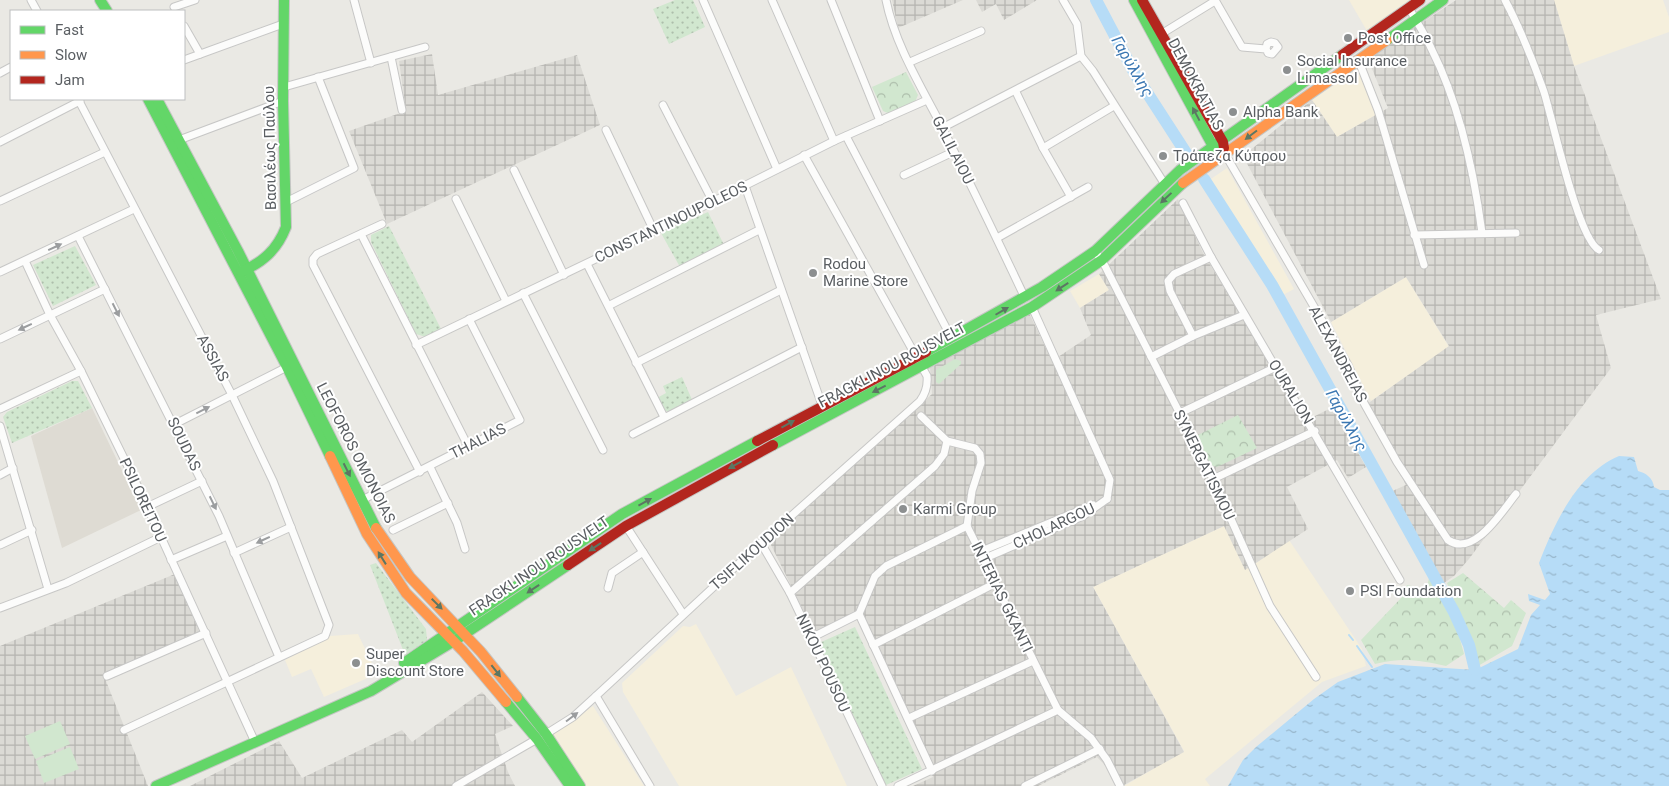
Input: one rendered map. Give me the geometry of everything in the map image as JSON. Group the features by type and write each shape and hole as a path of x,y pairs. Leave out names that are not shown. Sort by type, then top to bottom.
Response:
{"main road":[{"name":"Βασιλέως Παύλου","path":"243,271 272,254 281,243 286,226 283,102 284,0"},
{"name":"DEMOKRATIAS","path":"1134,0 1223,142 1225,154"},
{"name":"DEMOKRATIAS","path":"1142,0 1158,37 1214,148 1225,154"},
{"name":"FRAGKLINOU ROUSVELT","path":"156,786 324,710 327,705 367,686 451,638 622,514 822,405 952,339 1025,298 1095,251 1164,183 1420,0"},
{"name":"FRAGKLINOU ROUSVELT","path":"462,630 626,526 825,416 922,367 1032,307 1102,260 1182,183 1443,0"},
{"name":"LEOFOROS OMONOIAS","path":"149,100 243,271 376,527 410,577 462,630 541,737 580,786"},
{"name":"LEOFOROS OMONOIAS","path":"158,100 243,271 367,534 406,593 451,638 541,737 570,786"}],"street":[{"path":"169,0 175,9 195,0"},
{"path":"354,0 371,62"},
{"path":"702,0 776,169"},
{"path":"772,0 834,141"},
{"path":"831,0 880,120"},
{"name":"GALILAIOU","path":"886,0 889,18 927,100 997,238 1025,298"},
{"path":"1064,0 1077,24 1081,56 1164,183"},
{"path":"1158,37 1215,0 1242,47 1266,49"},
{"path":"1505,0 1516,21 1544,92 1578,212 1592,244 1599,250"},
{"path":"1409,8 1432,49 1466,146 1482,233"},
{"path":"185,60 283,24"},
{"path":"185,28 200,54"},
{"path":"910,62 982,31"},
{"path":"284,88 425,47"},
{"path":"942,128 1016,92 1081,56"},
{"path":"390,57 402,110"},
{"path":"1358,59 1378,110 1424,265"},
{"path":"286,202 354,168 318,78"},
{"path":"1016,92 1043,148 1072,197"},
{"path":"0,142 79,100"},
{"name":"ASSIAS","path":"79,100 232,395 273,481 329,625 325,636 279,657"},
{"name":"CONSTANTINOUPOLEOS","path":"416,345 587,264 804,155 927,100"},
{"path":"179,140 283,102"},
{"path":"663,105 713,202"},
{"path":"1043,148 1114,106"},
{"path":"606,130 654,231"},
{"path":"846,136 952,339"},
{"path":"1,198 105,152"},
{"path":"904,175 954,152"},
{"name":"ALEXANDREIAS","path":"1225,154 1348,365 1364,403 1397,462 1448,540 1461,543 1470,542 1482,536 1516,494"},
{"name":"TSIFLIKOUDION","path":"456,786 573,717 683,614 920,401 928,385 922,367 804,155"},
{"path":"514,170 564,275"},
{"path":"745,186 822,405"},
{"path":"997,238 1088,187"},
{"path":"456,199 506,302"},
{"name":"OURALION","path":"1183,204 1244,315 1315,431 1400,580"},
{"path":"0,272 134,209"},
{"path":"382,224 317,254 313,259 313,265 420,472"},
{"path":"610,306 760,230"},
{"path":"1414,234 1516,233"},
{"path":"361,234 468,446"},
{"name":"SOUDAS","path":"78,236 175,424 227,536 279,657"},
{"name":"SYNERGATISMOU","path":"1095,251 1102,260 1178,414 1213,479 1270,606 1316,677"},
{"path":"1193,336 1170,291 1168,281 1174,274 1211,257"},
{"name":"PSILOREITOU","path":"25,260 50,315 80,371 147,507 255,742"},
{"path":"587,264 610,306 636,363 664,417"},
{"path":"0,339 106,289"},
{"path":"636,363 781,290"},
{"path":"523,293 603,450"},
{"name":"CHOLARGOU","path":"981,556 1083,516 1107,499 1110,480 1032,307"},
{"path":"1151,357 1193,336 1244,315"},
{"name":"THALIAS","path":"362,500 520,420 469,319"},
{"path":"633,434 802,347"},
{"path":"175,424 287,367"},
{"path":"1178,414 1276,367"},
{"path":"0,409 80,371"},
{"name":"INTERIAS GKANTI","path":"921,416 947,441 975,448 980,454 982,463 972,491 967,526 994,584 1058,710 1091,738 1100,749 1120,786"},
{"path":"0,426 48,589"},
{"path":"1213,479 1315,431"},
{"path":"790,593 935,466 944,454 947,441"},
{"path":"430,467 448,503 465,549"},
{"path":"0,474 13,468"},
{"path":"147,507 202,481"},
{"path":"393,530 448,503"},
{"path":"626,526 683,614"},
{"path":"811,638 859,614 875,576 886,566 967,526"},
{"path":"234,553 291,527"},
{"path":"0,545 32,530"},
{"path":"171,560 227,536"},
{"path":"0,608 66,583 161,537"},
{"name":"NIKOU POUSOU","path":"761,543 790,593 882,786"},
{"path":"608,588 612,573 643,552"},
{"path":"873,645 994,584"},
{"path":"859,614 932,771"},
{"path":"107,676 206,633"},
{"path":"124,730 279,657"},
{"path":"909,718 1033,661"},
{"path":"596,696 650,786"},
{"path":"898,786 1058,710"},
{"path":"1025,786 1100,749"}],"shaded area":[{"path":"892,0 963,0 898,28"},
{"path":"976,0 1037,0 1004,20 996,4 982,12"},
{"path":"1349,0 1412,0 1367,31"},
{"path":"1456,0 1554,0 1574,66 1661,299 1596,315 1611,368 1469,559 1454,576 1444,583 1390,492 1406,485 1363,407 1449,346 1406,277 1331,322 1243,156 1312,100 1337,137 1388,108 1368,59"},
{"path":"1554,0 1663,0 1669,17 1669,32 1574,66"},
{"path":"432,54 438,95 577,55 600,125 387,224 349,131 406,111 399,61"},
{"path":"1358,69 1376,115 1337,137 1312,100"},
{"path":"1227,168 1294,289 1281,296 1208,181"},
{"path":"1178,199 1203,253 1305,421 1333,407 1366,467 1348,478 1337,460 1287,487 1308,529 1245,570 1224,526 1093,587 1184,752 1124,785 1097,757 1038,786 913,786 933,777 856,612 814,632 769,541 932,394 930,368 1029,313 1052,361 1091,335 1080,308 1109,290 1099,274"},
{"path":"1099,274 1109,290 1080,308 1070,291"},
{"path":"1406,277 1449,347 1371,401 1331,322"},
{"path":"92,408 141,510 62,548 31,436"},
{"path":"1224,526 1252,566 1289,540 1362,649 1366,666 1322,682 1205,779 1210,786 1124,786 1184,751 1093,587"},
{"path":"175,574 202,638 106,681 148,786 0,786 0,646"},
{"path":"696,624 736,696 791,667 847,786 679,786 623,692 622,683 683,626 690,627"},
{"path":"358,634 377,674 324,697 311,669 292,677 285,660 330,636"},
{"path":"482,692 513,726 495,734 508,772 515,786 190,786 279,741 302,778 402,730 412,742"},
{"path":"593,706 644,786 584,786 551,736"}],"green space":[{"path":"675,0 693,0 705,27 669,44 653,9"},
{"path":"906,72 918,95 915,102 890,114 883,111 872,87"},
{"path":"708,212 724,245 680,267 661,233"},
{"path":"389,226 441,329 426,337 416,334 371,242 371,235"},
{"path":"75,246 96,285 53,306 33,265"},
{"path":"955,359 961,361 961,364 939,384 936,382 936,370"},
{"path":"682,377 693,402 670,412 666,411 657,398 666,393 663,386"},
{"path":"72,381 78,381 92,408 12,443 3,417 7,412"},
{"path":"1238,415 1257,448 1217,467 1210,465 1196,436"},
{"path":"376,563 426,629 427,640 405,655 370,565"},
{"path":"1463,573 1504,608 1511,600 1526,613 1512,646 1478,666 1476,653 1447,583"},
{"path":"1430,575 1455,621 1464,654 1446,666 1410,660 1375,664 1361,640 1402,597 1407,585 1426,589"},
{"path":"855,627 922,769 886,785 819,643"},
{"path":"60,721 70,744 35,759 25,736"},
{"path":"70,747 79,769 44,783 36,761"}],"water":[{"path":"1619,456 1634,457 1638,471 1649,476 1654,487 1660,490 1669,490 1669,786 1228,786 1243,760 1256,747 1314,699 1338,682 1385,664 1475,670 1518,649 1531,615 1540,605 1529,601 1528,594 1545,600 1550,594 1539,563 1560,516 1579,487 1604,464"}],"waterway":[{"name":"Γαρύλλης","path":"1096,0 1135,74 1188,156"},
{"name":"Γαρύλλης","path":"1204,179 1272,285 1454,612 1469,645 1475,670"},
{"path":"1349,635 1353,640"},
{"path":"1357,646 1372,667"}],"traffic: fast":[{"path":"100,0 106,10"},
{"path":"241,272 256,264 274,249 286,227 283,101 284,0"},
{"path":"1134,0 1214,148 1218,150"},
{"path":"1387,40 1443,0"},
{"path":"926,352 1042,287 1095,251 1180,170 1342,55"},
{"path":"149,100 287,367 330,456"},
{"path":"158,100 238,251 376,528"},
{"path":"773,445 1032,307 1102,260 1183,183"},
{"path":"404,663 622,514 757,441"},
{"path":"156,786 371,691 454,641 568,565"},
{"path":"517,697 546,734 580,786"},
{"path":"506,702 537,739 570,786"}],"traffic: slow":[{"path":"1183,183 1387,40"},
{"path":"330,456 367,534 406,593 463,651 506,702"},
{"path":"376,528 410,577 481,652 517,697"}],"traffic: jam":[{"path":"1142,0 1223,142 1224,148"},
{"path":"1342,55 1420,0"},
{"path":"757,441 926,352"},
{"path":"568,565 626,526 773,445"}],"place":[{"name":"Post Office","path":"1348,38"},
{"name":"Social Insurance Limassol","path":"1287,70"},
{"name":"Alpha Bank","path":"1233,112"},
{"name":"Τράπεζα Κύπρου","path":"1163,156"},
{"name":"Rodou Marine Store","path":"813,273"},
{"name":"Karmi Group","path":"903,509"},
{"name":"PSI Foundation","path":"1350,591"},
{"name":"Super Discount Store","path":"356,663"}]}
